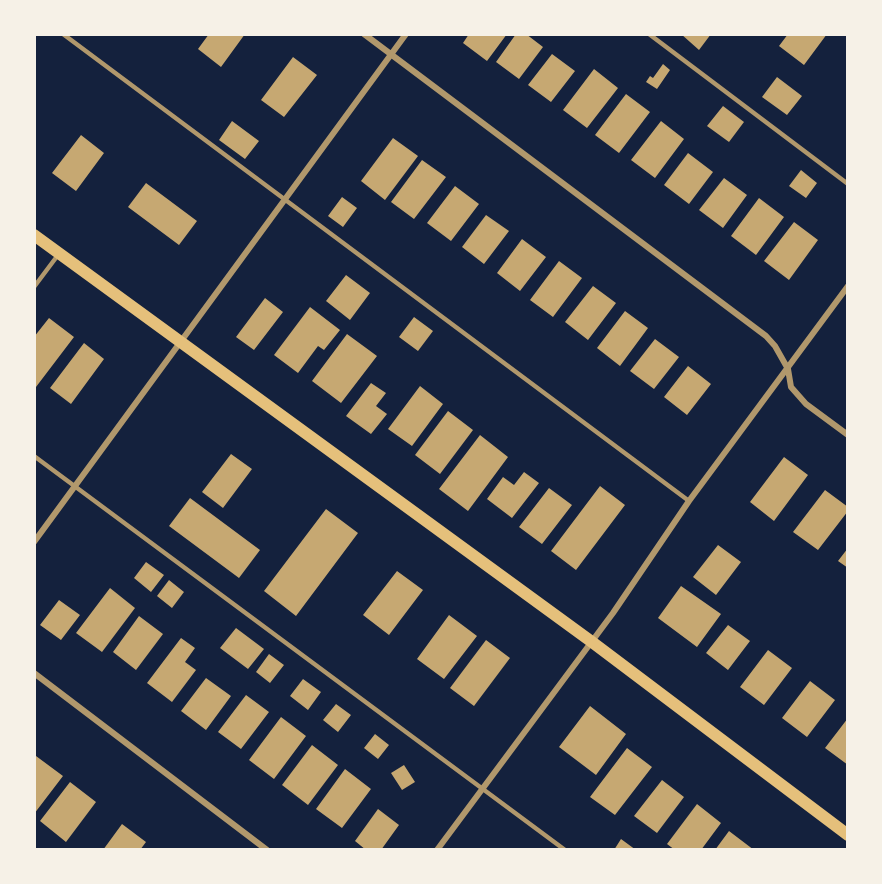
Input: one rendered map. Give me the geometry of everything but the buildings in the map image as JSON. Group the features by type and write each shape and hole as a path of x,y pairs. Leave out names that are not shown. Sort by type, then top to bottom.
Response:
{"main road":[{"path":"34,235 592,642 848,835"}],"street":[{"path":"364,34 765,336 775,345 788,369 791,387 806,404 848,435"},
{"path":"34,542 181,344 405,34"},
{"path":"437,849 592,642 689,501 848,286"},
{"path":"34,673 267,849"}],"lane":[{"path":"63,34 689,501"},
{"path":"650,34 848,184"},
{"path":"34,287 60,253"},
{"path":"34,456 565,849"}]}
